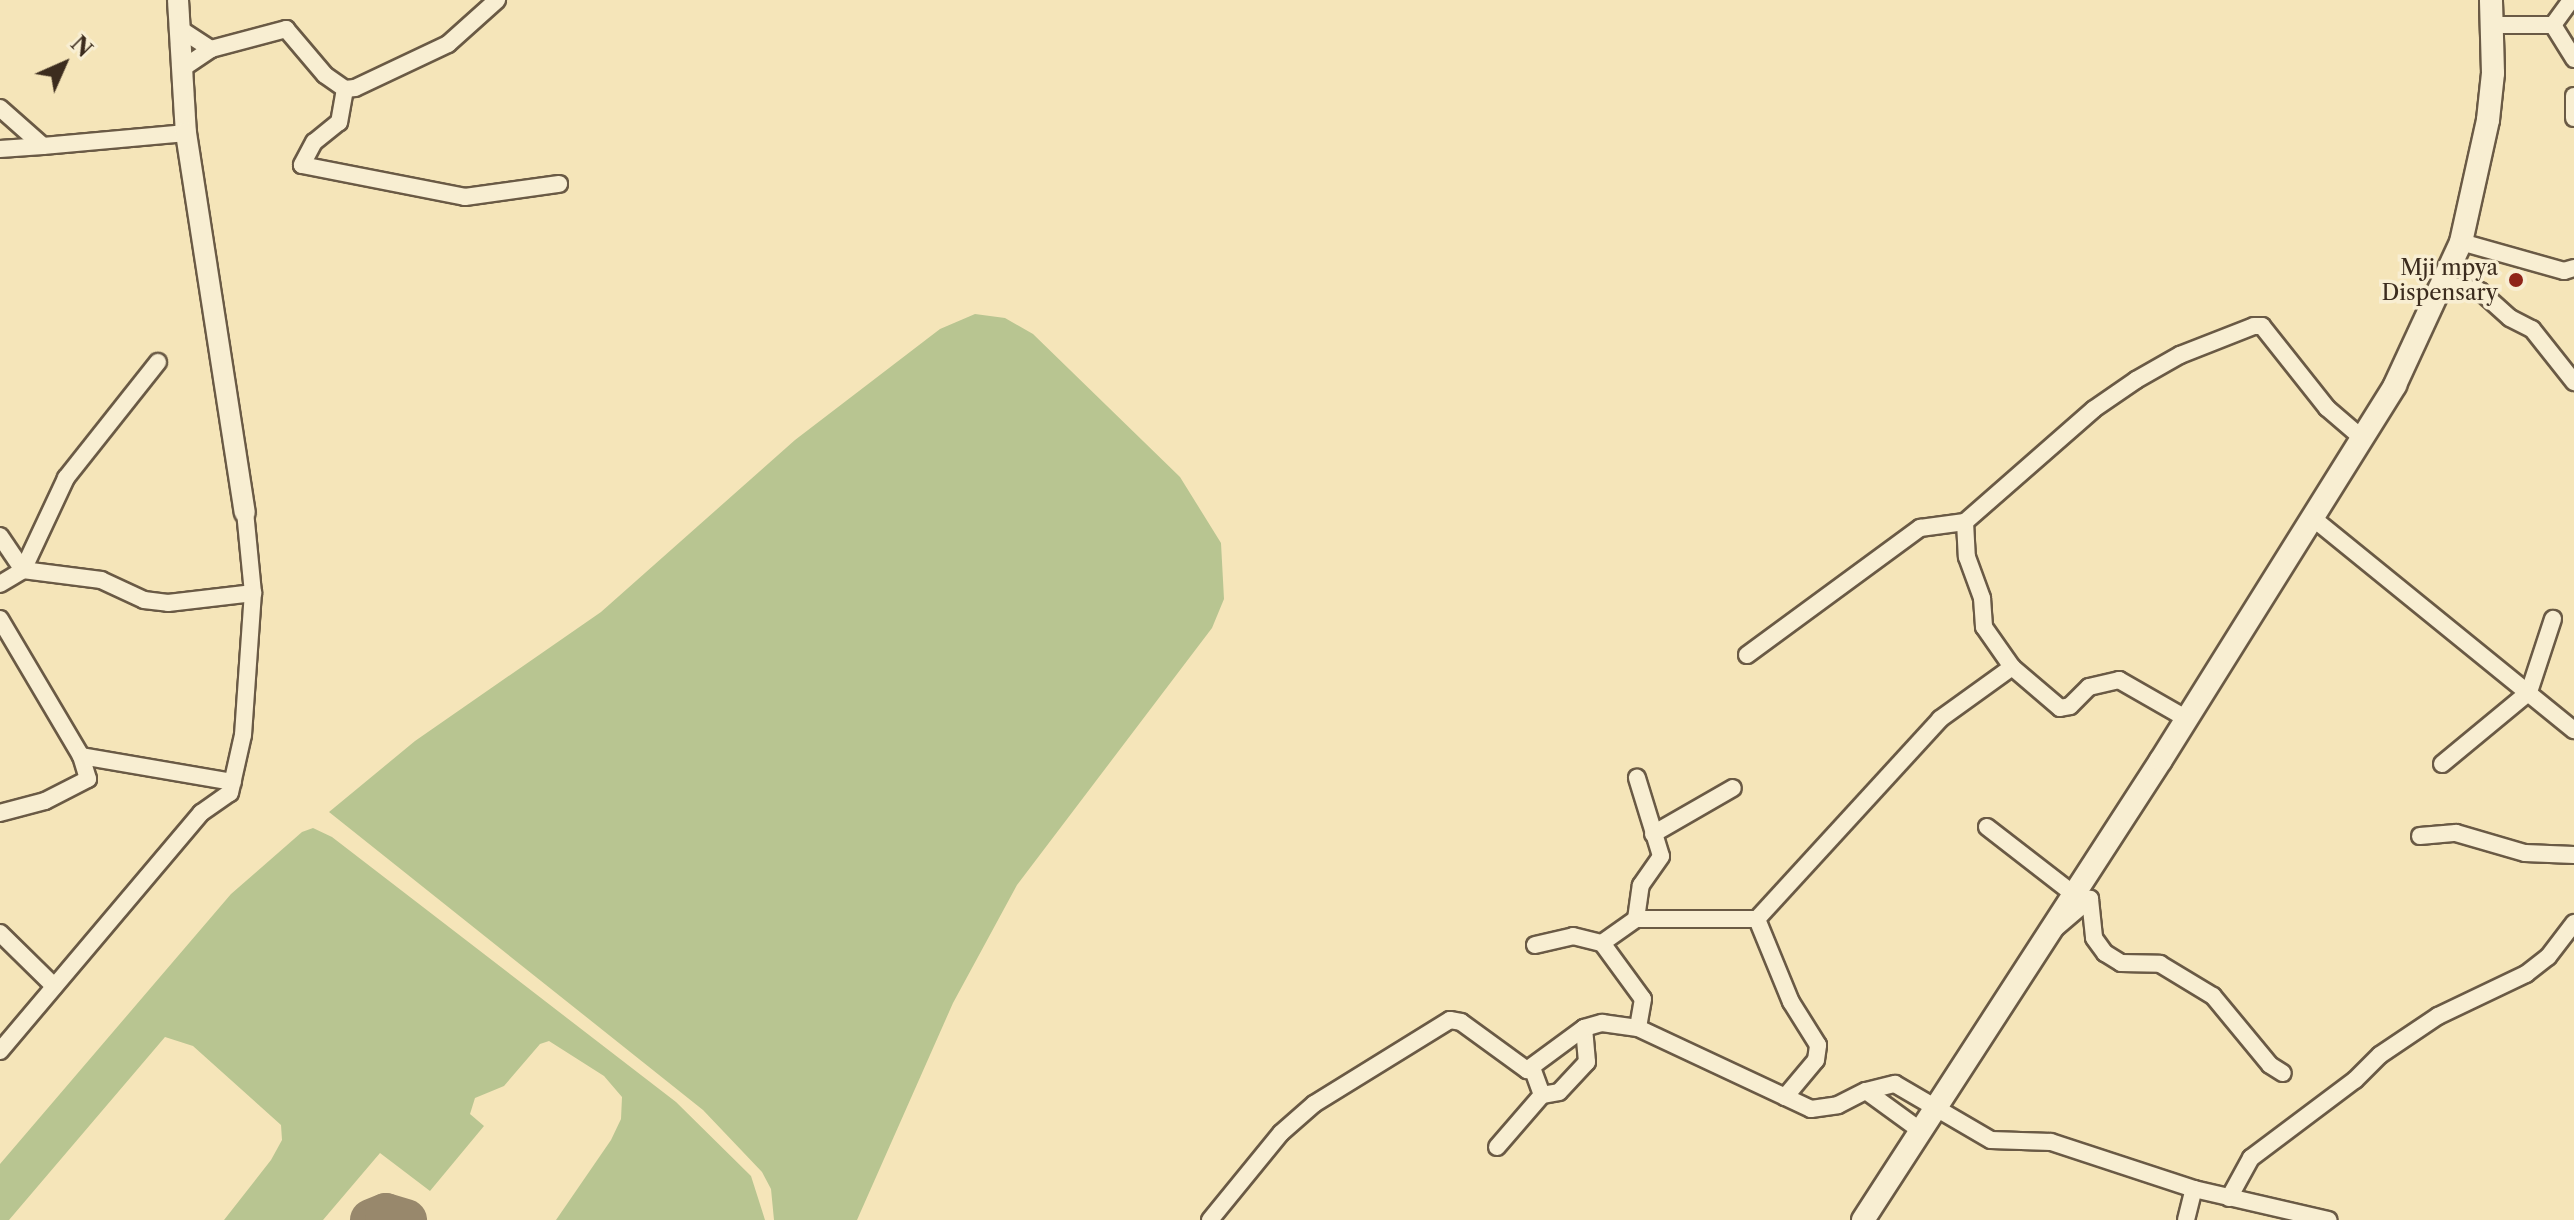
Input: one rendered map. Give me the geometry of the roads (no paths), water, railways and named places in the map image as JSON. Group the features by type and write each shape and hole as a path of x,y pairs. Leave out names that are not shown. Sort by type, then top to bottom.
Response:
{"main road":[{"path":"1863,1220 2314,519 2363,439 2444,284 2461,242 2488,120 2493,25 2491,0"}],"street":[{"path":"0,1051 201,813 230,793 243,735 253,593 245,512 186,133 178,0"},
{"path":"345,89 448,44 497,0"},
{"path":"2553,25 2571,0"},
{"path":"2493,25 2553,25"},
{"path":"2553,25 2574,59"},
{"path":"180,29 211,49"},
{"path":"183,68 211,49 286,29 325,75 345,89"},
{"path":"345,89 339,122 314,142 302,165 465,197 559,184"},
{"path":"2574,96 2574,118"},
{"path":"0,108 43,146"},
{"path":"0,149 186,133"},
{"path":"2461,242 2564,271 2574,268"},
{"path":"2444,284 2480,291 2510,318 2532,329 2574,382"},
{"path":"1747,655 1920,528 1965,522 2094,409 2136,380 2180,355 2254,326 2262,326 2327,408 2363,439"},
{"path":"0,584 23,570 66,478 158,362"},
{"path":"2314,519 2574,730"},
{"path":"1965,522 1967,557 1982,598 1984,627 2012,667 2060,708 2070,706 2089,687 2119,680 2187,719"},
{"path":"0,536 23,570 101,580 144,600 168,603 253,593"},
{"path":"0,619 81,756 88,779 79,786 0,813"},
{"path":"2442,764 2529,692 2553,619"},
{"path":"1602,943 1636,919 1757,919 1940,719 2012,667"},
{"path":"81,756 233,782"},
{"path":"1636,919 1641,885 1661,856 1637,778"},
{"path":"1653,834 1733,788"},
{"path":"1987,827 2072,893"},
{"path":"2420,836 2456,833 2525,853 2574,855"},
{"path":"2050,929 2059,928 2090,899 2094,938 2105,953 2121,963 2160,964 2213,996 2270,1065 2283,1073"},
{"path":"1757,919 1791,1002 1818,1045 1816,1060 1785,1097"},
{"path":"2229,1198 2251,1158 2355,1080 2380,1055 2438,1016 2526,974 2548,957 2574,923"},
{"path":"0,933 54,986"},
{"path":"1535,945 1573,936 1602,943 1643,999 1638,1028"},
{"path":"1210,1220 1294,1120 1435,1026 1461,1022 1510,1062 1533,1070"},
{"path":"1533,1070 1584,1028 1602,1023 1638,1028 1811,1109 1838,1105 1866,1091 1895,1084 1991,1140 2051,1142 2194,1189 2328,1220"},
{"path":"1497,1147 1542,1095 1559,1092 1587,1062 1584,1028"},
{"path":"1533,1070 1542,1095"},
{"path":"1866,1091 1921,1131"},
{"path":"2186,1220 2194,1189"}],"place":[{"name":"Mji mpya Dispensary","path":"2516,280"}]}
